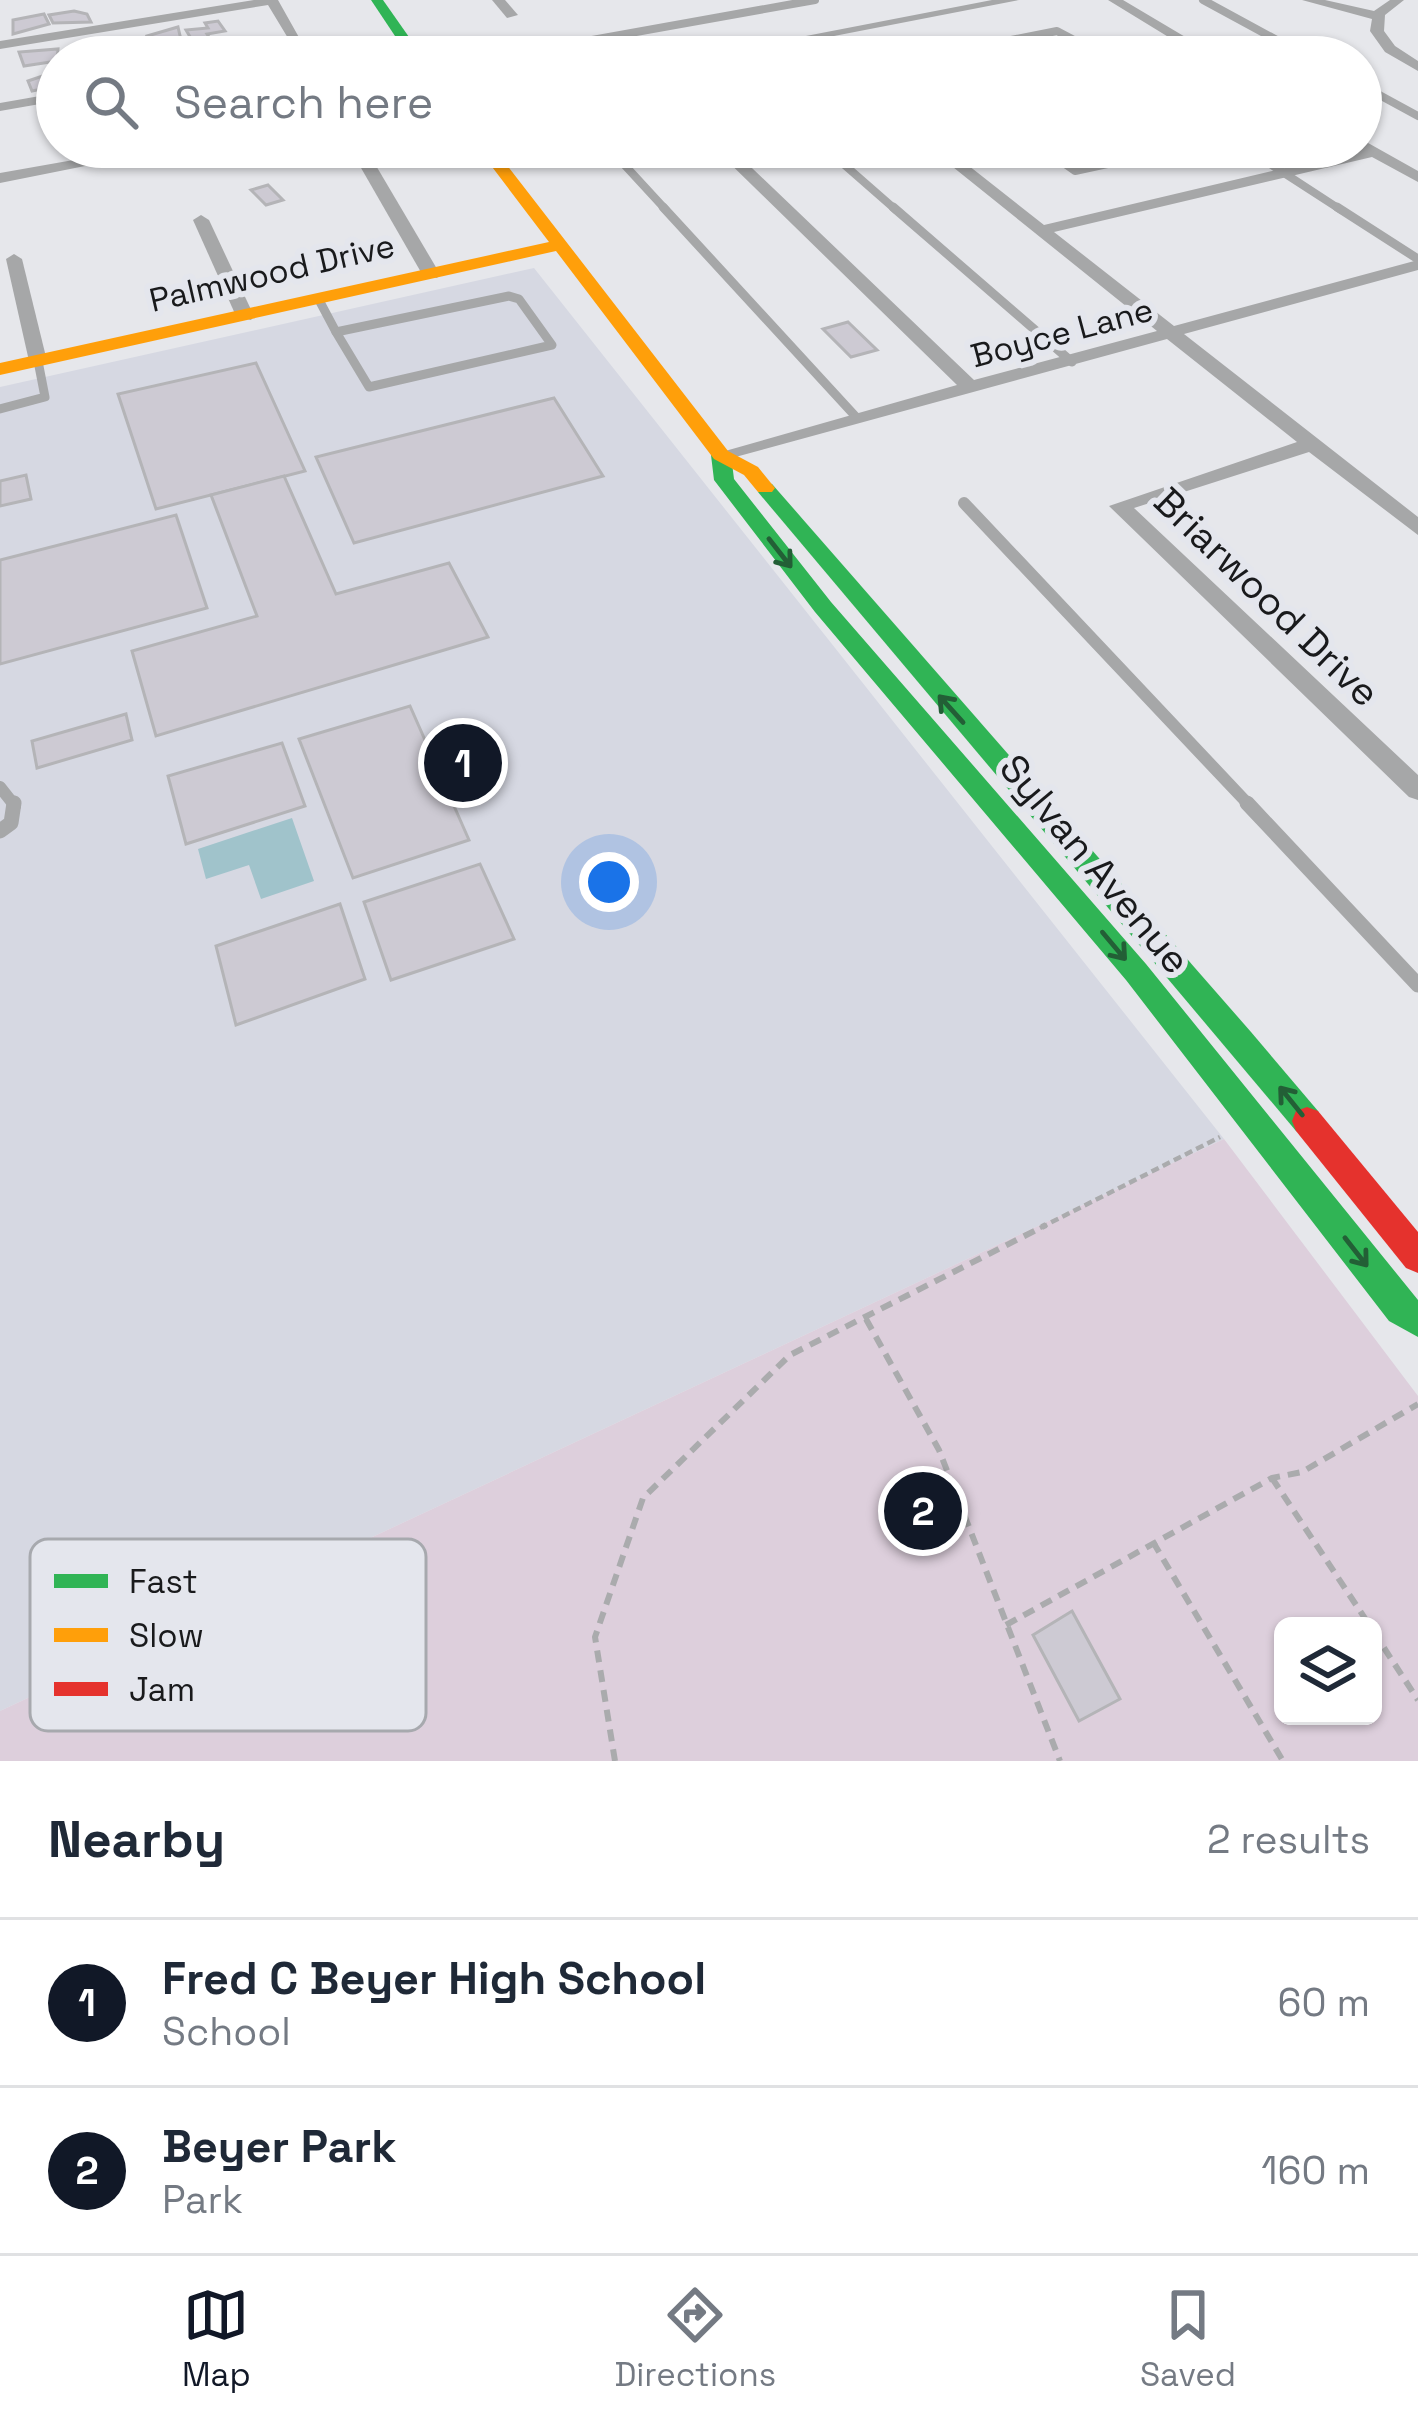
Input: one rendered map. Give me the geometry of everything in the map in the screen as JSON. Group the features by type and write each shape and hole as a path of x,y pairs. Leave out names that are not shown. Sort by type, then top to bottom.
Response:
{"main road":[{"path":"376,0 401,36"},
{"name":"Sylvan Avenue","path":"501,168 721,455 751,471 911,664 1142,921 1418,1257"},
{"name":"Palmwood Drive","path":"0,369 560,245"},
{"name":"Sylvan Avenue","path":"721,455 724,480 823,607 1067,890 1401,1309 1418,1320"}],"street":[{"path":"54,36 271,0 290,36"},
{"path":"498,0 512,15"},
{"path":"923,0 943,13"},
{"path":"816,36 1013,0"},
{"path":"1114,0 1175,36"},
{"path":"1308,0 1377,16"},
{"path":"1377,16 1398,0"},
{"path":"1377,16 1380,36"},
{"path":"0,45 36,39"},
{"path":"1382,41 1418,67"},
{"path":"0,106 36,100"},
{"path":"1382,156 1418,177"},
{"path":"0,178 55,168"},
{"path":"369,168 431,274"},
{"path":"743,168 972,389"},
{"path":"963,168 1418,528"},
{"path":"1042,230 1301,168"},
{"path":"201,220 245,316"},
{"path":"14,259 38,361"},
{"name":"Boyce Lane","path":"721,455 1172,335 1418,262"},
{"name":"Briarwood Drive","path":"1312,444 1119,506 1418,790"}],"lane":[{"path":"614,36 815,0"},
{"path":"1203,0 1270,36"},
{"path":"1032,36 1058,31 1068,36"},
{"path":"1382,97 1418,116"},
{"path":"627,168 857,418"},
{"path":"848,168 1072,362"},
{"path":"1276,168 1418,262"},
{"path":"319,300 336,332 369,387 552,345 519,299 509,296 336,332"},
{"path":"0,409 45,397 38,361"},
{"path":"964,503 1418,985"},
{"path":"0,787 15,805 10,823 0,831"}],"path":[{"path":"616,1761 595,1637 643,1498 790,1354 1252,1121"},
{"path":"866,1319 939,1450 1060,1761"},
{"path":"1005,1625 1272,1478 1302,1472 1418,1404"},
{"path":"1272,1478 1363,1617"},
{"path":"1153,1542 1283,1761"},
{"path":"1382,1646 1418,1700"}],"shaded area":[{"path":"534,268 1224,1139 368,1539 30,1539 30,1697 0,1711 0,387"},
{"path":"1224,1139 1418,1396 1418,1761 0,1761 0,1711 30,1697 30,1731 426,1731 426,1539 368,1539"}],"water":[{"path":"292,818 314,881 261,899 249,865 206,879 198,849"}],"building":[{"path":"44,14 49,24 13,34 13,20"},
{"path":"87,14 91,22 53,23 49,15"},
{"path":"218,21 225,31 190,36 186,30 208,28 205,23"},
{"path":"178,27 180,36 147,36"},
{"path":"36,51 36,64 24,66 19,52"},
{"path":"268,185 283,200 266,205 251,190"},
{"path":"848,322 877,350 851,357 823,329"},
{"path":"256,363 305,471 156,509 118,394"},
{"path":"554,398 603,476 354,543 316,457"},
{"path":"26,475 31,499 0,506 0,481"},
{"path":"284,476 336,594 449,563 488,637 156,736 132,651 257,616 211,495"},
{"path":"176,515 207,608 0,664 0,560"},
{"path":"410,706 469,840 353,878 299,739"},
{"path":"126,714 132,740 37,768 32,741"},
{"path":"282,743 305,806 186,844 168,776"},
{"path":"480,864 514,939 391,980 364,902"},
{"path":"340,904 365,979 236,1025 216,946"},
{"path":"1072,1611 1120,1699 1079,1721 1033,1635"}],"traffic: fast":[{"path":"377,0 402,36"},
{"path":"721,455 724,480 823,607 1136,972 1401,1309 1418,1320"},
{"path":"765,488 1307,1121"}],"traffic: slow":[{"path":"501,168 721,455 751,471 765,488"},
{"path":"0,369 560,245"}],"traffic: jam":[{"path":"1307,1121 1418,1257"}],"place":[{"name":"Fred C Beyer High School","path":"463,763"},
{"name":"Beyer Park","path":"923,1511"}]}
